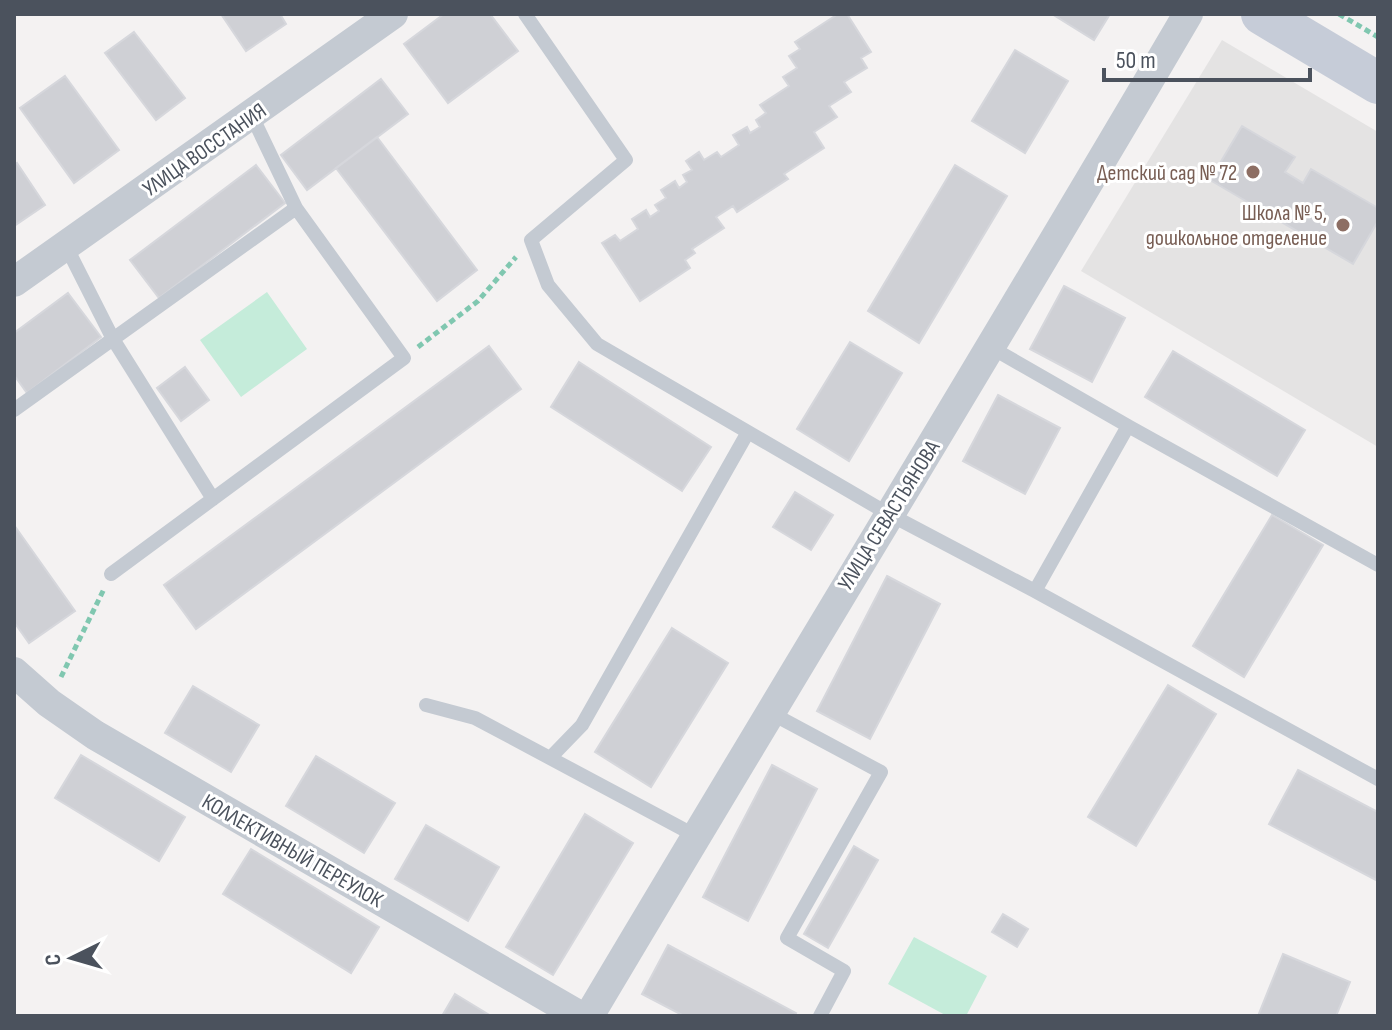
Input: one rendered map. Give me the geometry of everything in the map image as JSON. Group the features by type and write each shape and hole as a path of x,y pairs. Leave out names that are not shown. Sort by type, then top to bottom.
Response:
{"main road":[{"path":"1262,14 1378,83"}],"street":[{"name":"УЛИЦА ВОССТАНИЯ","path":"14,282 393,14"},
{"name":"УЛИЦА СЕВАСТЬЯНОВА","path":"589,1016 887,513 992,348 1188,14"},
{"name":"КОЛЛЕКТИВНЫЙ ПЕРЕУЛОК","path":"14,672 49,703 95,735 580,1016"}],"lane":[{"path":"525,14 626,160 531,240 548,285 597,344 887,513 1378,779"},
{"path":"111,574 404,358 296,208 252,116"},
{"path":"14,410 296,208"},
{"path":"66,246 113,339 213,499"},
{"path":"992,348 1378,565"},
{"path":"1035,591 1128,426"},
{"path":"551,757 582,725 748,432"},
{"path":"426,705 475,718 696,836"},
{"path":"769,712 881,772 787,938 844,971 820,1016"}],"path":[{"path":"1339,14 1378,37"},
{"path":"404,358 478,301 531,240"},
{"path":"49,703 111,574"}],"shaded area":[{"path":"1222,40 1378,132 1378,447 1081,271"}],"green space":[{"path":"267,292 307,349 241,397 200,340"},
{"path":"914,937 987,976 966,1016 947,1016 888,984"}],"building":[{"path":"221,14 280,14 286,24 246,51"},
{"path":"444,14 490,14 518,51 448,103 404,44"},
{"path":"838,14 847,14 871,52 861,58 867,68 844,82 851,92 829,106 837,117 814,132 824,148 784,174 788,179 737,212 733,206 716,217 724,228 692,249 695,253 685,260 690,268 640,301 602,243 615,235 620,241 638,229 632,219 646,210 650,217 659,211 655,205 666,198 661,190 675,181 679,188 687,182 683,175 692,170 686,161 699,152 704,160 717,152 721,157 739,145 733,135 747,127 750,133 760,127 756,120 766,113 760,105 789,86 783,77 797,68 789,56 800,49 795,42"},
{"path":"1052,14 1110,14 1094,40"},
{"path":"134,32 185,98 156,120 105,53"},
{"path":"1015,50 1068,81 1025,153 972,121"},
{"path":"65,76 119,150 74,183 20,108"},
{"path":"381,79 408,114 307,190 281,155"},
{"path":"1242,126 1295,157 1285,172 1303,183 1311,169 1378,208 1378,221 1353,264 1210,180"},
{"path":"377,137 477,270 437,301 336,168"},
{"path":"17,163 45,205 14,226 14,165"},
{"path":"256,165 285,203 159,298 130,260"},
{"path":"955,165 1007,196 919,343 868,311"},
{"path":"1064,286 1125,318 1092,382 1030,349"},
{"path":"68,293 101,337 27,393 14,375 14,333"},
{"path":"850,342 902,373 849,461 797,429"},
{"path":"489,346 521,389 196,629 164,585"},
{"path":"1173,351 1305,430 1277,476 1145,397"},
{"path":"579,362 711,447 682,491 551,407"},
{"path":"185,367 209,400 181,421 157,388"},
{"path":"998,395 1060,428 1025,494 963,461"},
{"path":"795,492 833,515 811,550 773,527"},
{"path":"1272,515 1323,545 1244,677 1193,646"},
{"path":"14,525 75,611 29,643 14,622"},
{"path":"887,576 940,604 870,739 817,711"},
{"path":"672,628 728,663 651,787 595,752"},
{"path":"1168,685 1216,714 1136,846 1088,817"},
{"path":"193,686 259,725 231,772 165,733"},
{"path":"81,755 185,817 159,861 55,798"},
{"path":"316,756 395,803 364,853 286,806"},
{"path":"772,765 817,789 748,921 703,897"},
{"path":"1298,770 1378,812 1378,881 1269,824"},
{"path":"585,814 633,843 553,975 506,947"},
{"path":"426,825 499,867 468,921 395,879"},
{"path":"854,846 878,860 828,948 804,934"},
{"path":"251,849 379,927 351,973 223,894"},
{"path":"1003,914 1028,929 1017,947 992,932"},
{"path":"668,945 796,1013 794,1016 684,1016 642,994"},
{"path":"1283,954 1350,982 1336,1016 1258,1016"},
{"path":"455,994 491,1016 442,1016"}],"place":[{"name":"Детский сад № 72","path":"1253,172"},
{"name":"Школа № 5, дошкольное отделение","path":"1343,225"}]}
